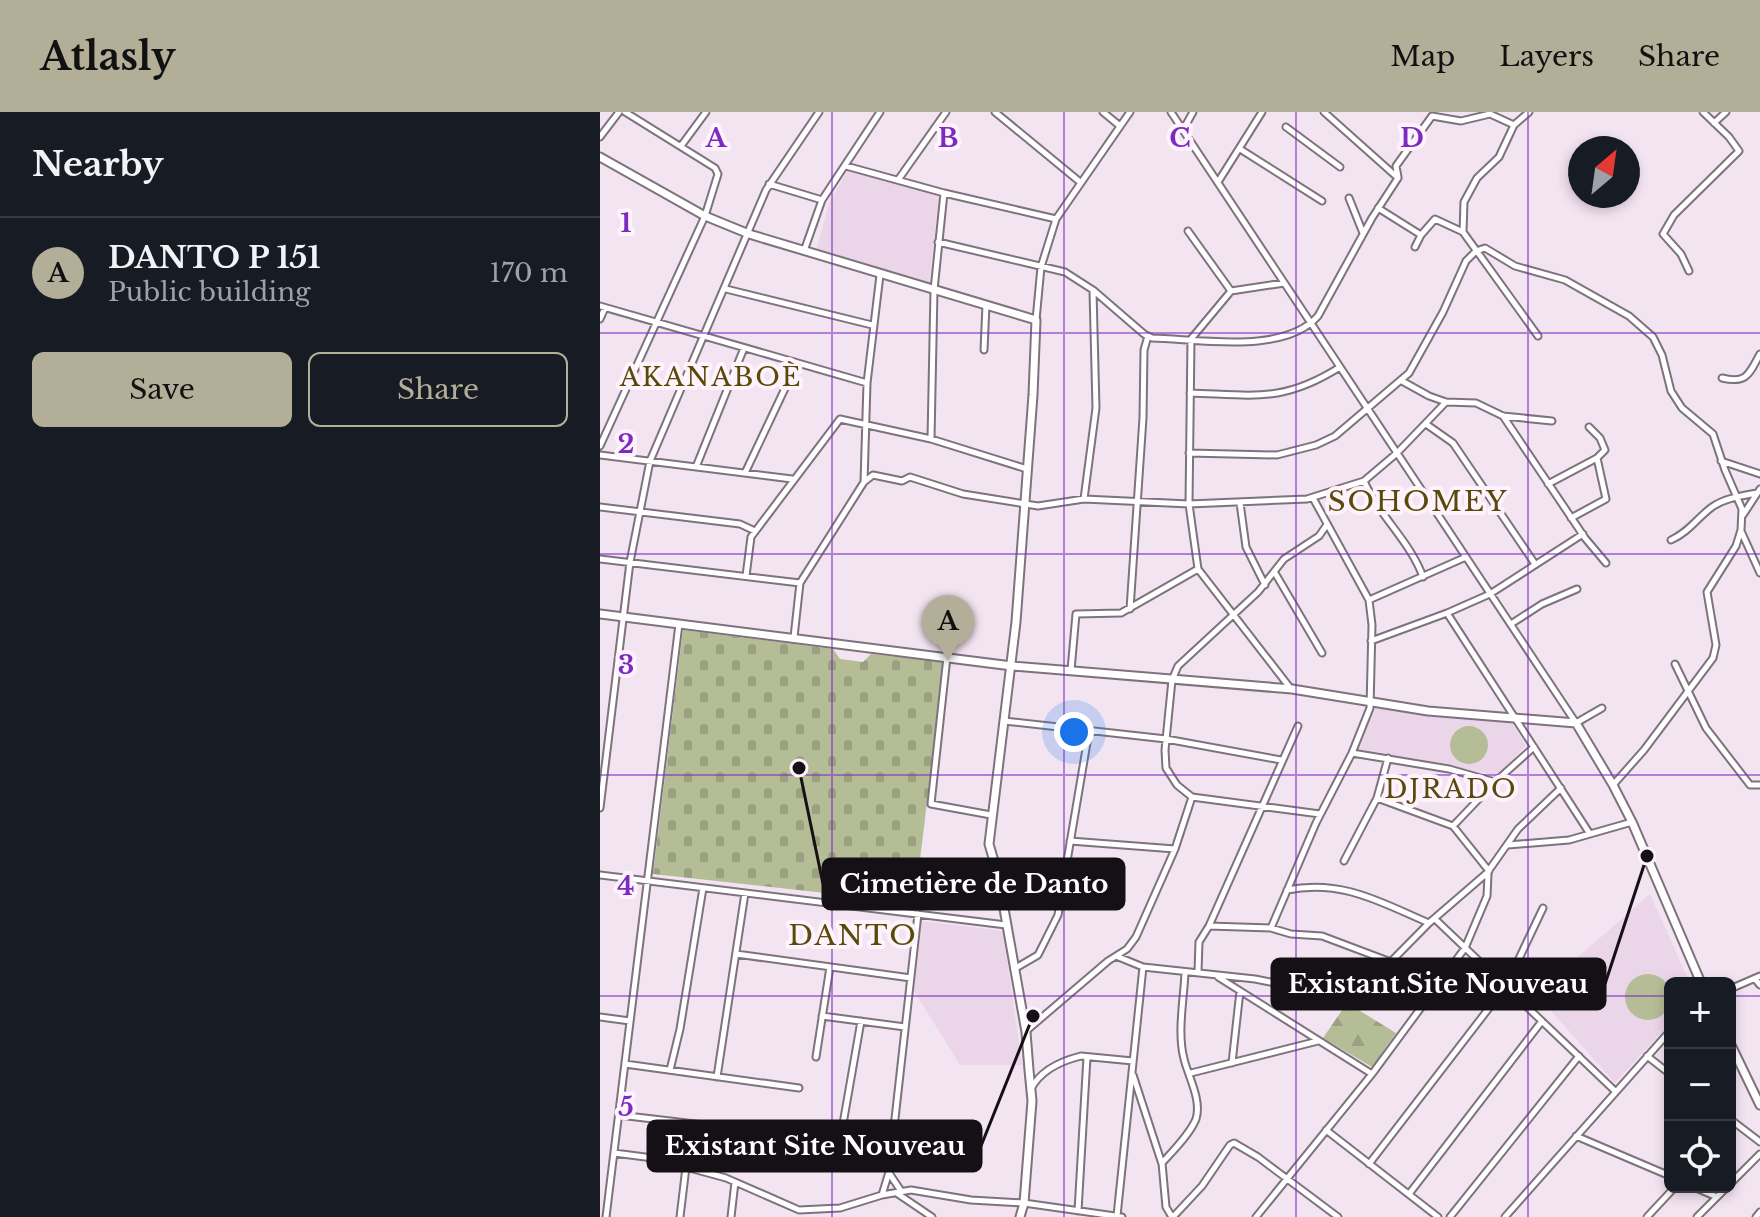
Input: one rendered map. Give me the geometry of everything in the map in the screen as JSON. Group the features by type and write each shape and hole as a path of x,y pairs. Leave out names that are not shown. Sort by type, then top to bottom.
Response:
{"street":[{"path":"600,137 622,112 681,146 718,172 705,216 600,446"},
{"path":"681,146 706,112"},
{"path":"600,808 603,757 630,562 650,461 769,184 819,112"},
{"path":"803,252 822,200 880,112"},
{"path":"898,180 946,112"},
{"path":"1103,112 1120,126"},
{"path":"1020,1217 1024,1203 1031,1089 1026,1032 989,844 1012,666 1041,267 1056,219 1130,112"},
{"path":"1171,112 1576,723 1632,822 1698,977"},
{"path":"1183,130 1193,112"},
{"path":"1217,182 1262,112"},
{"path":"1324,112 1398,178"},
{"path":"1463,232 1464,202 1477,178 1499,157 1514,125 1529,112"},
{"path":"1689,271 1681,254 1663,234 1674,215 1739,151 1703,112"},
{"path":"1714,123 1726,112"},
{"path":"1000,114 1080,182"},
{"path":"938,242 1065,272 1093,290 1148,336 1267,341 1312,324 1324,308 1363,234 1398,178 1396,166 1432,116 1461,121 1490,114 1514,125"},
{"path":"1286,127 1340,167"},
{"path":"1240,149 1322,201"},
{"path":"600,157 705,216 749,234 1036,320"},
{"path":"846,166 1056,219"},
{"path":"769,184 822,200"},
{"path":"931,439 934,290 944,193"},
{"path":"1349,198 1363,234"},
{"path":"1378,208 1421,235"},
{"path":"1415,247 1435,219 1463,232 1538,336"},
{"path":"1188,231 1231,291"},
{"path":"1189,453 1277,455 1327,441 1402,381 1433,329 1466,261 1476,251 1485,248 1515,266 1565,280 1643,326 1660,349 1676,401 1709,429 1719,447 1721,461 1743,515 1736,546 1707,592 1716,651 1644,750 1613,785"},
{"path":"864,482 867,383 880,275"},
{"path":"1285,283 1231,291 1191,339 1189,504 1198,569 1292,689"},
{"path":"726,289 872,325"},
{"path":"1084,499 1096,408 1093,290"},
{"path":"984,350 986,305"},
{"path":"600,319 602,307 867,383"},
{"path":"1130,609 1139,503 1144,350 1148,336"},
{"path":"696,467 744,348"},
{"path":"1722,378 1740,381 1745,378 1760,354"},
{"path":"745,473 797,363"},
{"path":"1190,393 1274,395 1310,385 1340,367"},
{"path":"1402,381 1419,392 1446,402 1476,403 1503,416 1552,421"},
{"path":"794,637 800,583 868,477 878,474 902,481 910,477 963,494 1025,506 1084,499 1189,504 1313,498 1364,481 1397,453 1446,402"},
{"path":"1503,416 1571,518 1606,563"},
{"path":"746,576 748,542 774,509 792,479 837,421 842,419 931,439 1028,469"},
{"path":"1426,424 1453,443 1535,564"},
{"path":"1548,484 1597,458 1605,450 1600,438 1589,427"},
{"path":"600,455 792,479"},
{"path":"1571,518 1606,499 1597,458"},
{"path":"1721,461 1760,474"},
{"path":"1364,481 1423,577"},
{"path":"1671,540 1687,532 1712,507 1758,491"},
{"path":"1743,515 1758,491"},
{"path":"1271,928 1320,814 1369,714 1369,600 1313,498"},
{"path":"1240,503 1246,547 1265,585"},
{"path":"600,507 733,523 755,531"},
{"path":"1320,814 1192,797 1170,777 1166,764 1166,739 1172,680 1181,662 1265,585 1289,555 1319,536 1326,526"},
{"path":"1741,530 1760,573"},
{"path":"1371,641 1490,594 1583,534"},
{"path":"1319,536 1334,537"},
{"path":"1369,600 1466,557"},
{"path":"600,559 800,583"},
{"path":"1071,670 1076,614 1112,615 1130,609 1198,569"},
{"path":"1275,573 1322,653"},
{"path":"1511,624 1542,604 1577,589"},
{"path":"1447,613 1590,834"},
{"path":"600,614 1012,666 1292,689 1428,711 1576,723 1602,708"},
{"path":"606,1217 679,623"},
{"path":"947,657 931,804 991,815"},
{"path":"1675,664 1710,734 1750,785 1760,785"},
{"path":"1004,721 1166,739 1281,760"},
{"path":"1198,972 1199,942 1209,926 1298,726"},
{"path":"1014,969 1038,955 1058,915 1089,731"},
{"path":"1453,826 1534,747"},
{"path":"1352,753 1449,769 1495,782"},
{"path":"1344,861 1377,798 1388,758"},
{"path":"1116,956 1143,967 1255,979 1352,998 1488,872 1528,818 1561,788"},
{"path":"1026,1032 1127,949 1136,937 1175,849 1192,797"},
{"path":"1256,1217 1372,1074 1465,948 1487,896 1488,872 1453,826 1377,798"},
{"path":"1310,814 1316,823"},
{"path":"1507,845 1560,841 1632,822"},
{"path":"1070,841 1175,849"},
{"path":"994,867 1064,879"},
{"path":"600,875 1006,925"},
{"path":"1291,880 1299,887"},
{"path":"1287,890 1299,887 1329,888 1364,894 1432,921 1506,986 1615,1091"},
{"path":"670,1070 680,1029 703,888"},
{"path":"717,1077 745,893"},
{"path":"1369,1164 1506,986 1543,908"},
{"path":"882,1195 889,1172 918,914"},
{"path":"1209,926 1271,928 1291,934 1322,936 1391,962"},
{"path":"736,954 911,978"},
{"path":"816,1057 830,967"},
{"path":"614,1153 686,1167 735,1182 798,1214 840,1208 911,1190 971,1200 1024,1203 1119,1216 1143,967"},
{"path":"1162,1166 1196,1118 1191,1073 1182,1047 1185,972"},
{"path":"1217,976 1372,1074"},
{"path":"1736,987 1757,978 1760,985"},
{"path":"1232,1063 1240,991"},
{"path":"822,1016 905,1027"},
{"path":"600,1017 630,1021"},
{"path":"840,1141 861,1021"},
{"path":"1409,1194 1542,1021"},
{"path":"1505,1217 1664,1038"},
{"path":"1191,1073 1319,1041"},
{"path":"1733,1049 1760,1105"},
{"path":"1450,1217 1579,1056"},
{"path":"1647,1056 1664,1069"},
{"path":"1078,1212 1087,1057"},
{"path":"1031,1089 1039,1076 1073,1058 1133,1061"},
{"path":"625,1064 799,1088"},
{"path":"1132,1070 1162,1166 1166,1207 1173,1217 1202,1186 1234,1143 1336,1217"},
{"path":"619,1115 892,1147"},
{"path":"1733,1121 1760,1142"},
{"path":"1326,1130 1438,1217"},
{"path":"1576,1136 1664,1173"},
{"path":"1736,1179 1760,1154"},
{"path":"680,1217 686,1167"},
{"path":"889,1172 899,1192 932,1217"},
{"path":"731,1217 735,1182"},
{"path":"1647,1217 1669,1193"},
{"path":"1708,1193 1717,1197"},
{"path":"1697,1217 1721,1193"},
{"path":"784,1217 786,1206"},
{"path":"828,1210 830,1217 840,1208"},
{"path":"1511,1210 1520,1217"},
{"path":"1756,1217 1760,1212"}],"shaded area":[{"path":"848,170 939,196 929,285 816,252 829,203"},
{"path":"1376,707 1512,723 1526,746 1497,775 1356,750"},
{"path":"1650,894 1687,977 1664,977 1664,1030 1615,1083 1536,994"},
{"path":"922,921 1003,931 1022,1065 960,1065 914,991"}],"green space":[{"path":"683,630 833,649 840,659 863,662 871,654 944,662 914,909 852,900 843,895 653,874"},
{"path":"1469,726 1483,731 1488,745 1483,759 1469,764 1455,759 1450,745 1455,731"},
{"path":"1639,976 1657,976 1664,981 1664,1013 1648,1020 1639,1018 1627,1006 1627,988"},
{"path":"1347,1003 1396,1033 1372,1067 1323,1038"}],"place":[{"name":"DANTO P 151","path":"948,661"},
{"name":"Cimetière de Danto","path":"799,768"},
{"name":"Existant.Site Nouveau","path":"1647,856"},
{"name":"Existant Site Nouveau","path":"1033,1016"}],"district":[{"name":"AKANABOÈ","path":"711,377"},
{"name":"SOHOMEY","path":"1418,501"},
{"name":"DJRADO","path":"1451,789"},
{"name":"DANTO","path":"853,935"}]}
